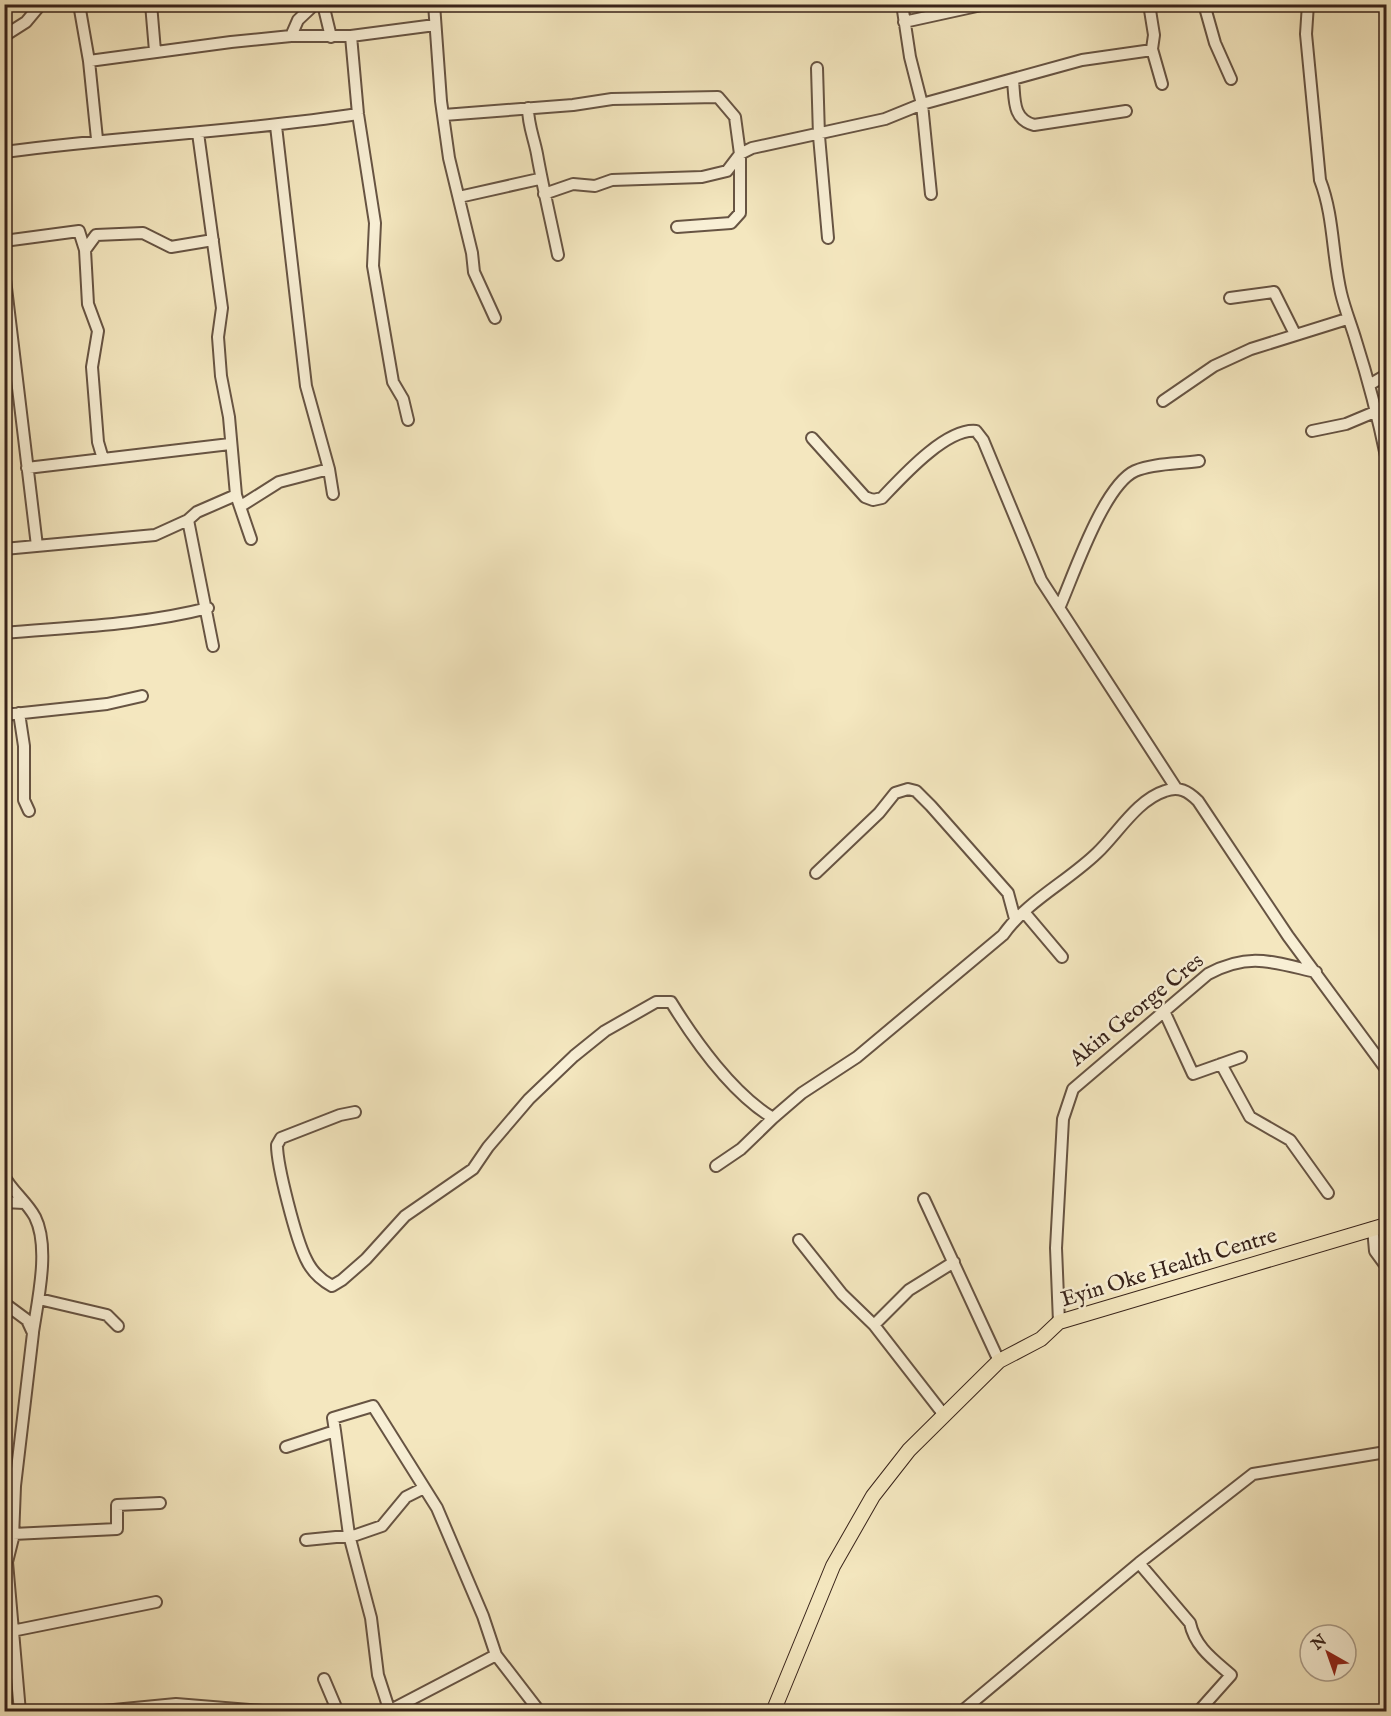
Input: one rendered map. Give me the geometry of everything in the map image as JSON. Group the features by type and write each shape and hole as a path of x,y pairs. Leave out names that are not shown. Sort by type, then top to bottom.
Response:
{"main road":[{"name":"Eyin Oke Health Centre","path":"772,1712 832,1566 848,1535 893,1470 999,1361 1041,1339 1059,1322 1380,1226"}],"street":[{"path":"4,36 26,22 41,4"},
{"path":"79,4 89,61 97,139"},
{"path":"151,4 155,51"},
{"path":"291,36 298,20 315,4"},
{"path":"323,4 331,37"},
{"path":"434,4 444,115 459,197 474,272 495,318"},
{"path":"902,4 922,104 931,194"},
{"path":"904,22 986,4"},
{"path":"1149,4 1155,35 1152,50 1162,84"},
{"path":"1204,4 1215,43 1231,79"},
{"path":"1308,4 1306,33 1320,180 1327,199 1337,277 1347,319 1377,411 1386,456"},
{"path":"89,61 155,51 167,52 291,36 351,36 435,25"},
{"path":"351,36 358,114 375,223 373,266 393,382 403,399 408,420"},
{"path":"544,194 573,184 595,186 612,180 702,177 727,171 740,154 752,148 819,136 885,119 922,104 1082,60 1152,50"},
{"path":"817,68 819,136 828,238"},
{"path":"1013,80 1016,112 1024,122 1034,125 1126,111"},
{"path":"444,115 612,99 718,97 735,117 740,154 741,210 731,223 677,227"},
{"path":"528,108 528,124 536,152 539,179 558,255"},
{"path":"4,152 97,139 276,126 358,114"},
{"path":"276,126 306,386 329,469 333,494"},
{"path":"198,133 222,308 218,337 229,417 236,495 250,539"},
{"path":"459,197 539,179"},
{"path":"4,241 79,231 85,250 88,304 98,331 92,366 98,442 103,459"},
{"path":"85,250 96,235 118,232 143,233 171,247 213,240"},
{"path":"4,271 37,546"},
{"path":"1230,298 1274,292 1295,334"},
{"path":"1163,401 1214,366 1251,349 1347,319"},
{"path":"1369,385 1386,375"},
{"path":"1312,430 1346,424 1377,411"},
{"path":"812,438 866,497 873,500 882,498 938,446 966,430 976,431 983,440 1041,580 1176,788"},
{"path":"27,468 230,444"},
{"path":"1060,606 1099,516 1122,482 1136,471 1199,461"},
{"path":"241,506 279,482 329,469"},
{"path":"4,549 155,535 188,520 197,512 236,495"},
{"path":"188,520 208,608 213,646"},
{"path":"4,633 105,625 177,615 208,608"},
{"path":"4,715 107,704 142,696"},
{"path":"19,713 24,746 24,800 29,811"},
{"path":"716,1166 741,1149 802,1093 857,1057 1003,935 1015,919 1096,854 1137,810 1163,791 1176,788 1189,791 1198,801 1386,1070"},
{"path":"816,873 879,813 895,793 908,789 916,791 931,806 1008,892 1015,919"},
{"path":"1024,912 1062,957"},
{"name":"Akin George Cres","path":"1059,1322 1056,1248 1064,1119 1067,1105 1078,1083 1208,974 1229,963 1257,960 1316,972"},
{"path":"355,1112 340,1115 281,1138 277,1144 284,1181 306,1259 316,1273 332,1286 366,1259 405,1216 473,1169 488,1147 529,1099 574,1056 605,1031 656,1002 671,1002 704,1052 757,1107 773,1118"},
{"path":"1164,1011 1192,1074 1241,1057"},
{"path":"1221,1064 1250,1117 1290,1140 1328,1193"},
{"path":"4,1176 42,1232 39,1299 15,1486 14,1534 6,1561 12,1631 9,1650 20,1712"},
{"path":"924,1200 999,1361"},
{"path":"4,1202 24,1203"},
{"path":"1380,1226 1375,1251 1386,1266"},
{"path":"799,1240 842,1294 873,1325 944,1415"},
{"path":"873,1325 909,1290 954,1262"},
{"path":"39,1299 107,1314 118,1326"},
{"path":"4,1303 27,1320 33,1333"},
{"path":"496,1654 388,1710 378,1675 371,1618 349,1535 333,1418 373,1406 424,1488 446,1529 483,1616 496,1654 540,1712"},
{"path":"286,1447 335,1431"},
{"path":"961,1712 1139,1563 1253,1474 1386,1452"},
{"path":"306,1540 349,1535 382,1526 406,1497 424,1488"},
{"path":"14,1534 117,1529 117,1505 160,1503"},
{"path":"1139,1563 1190,1623 1193,1635 1201,1647 1231,1675 1198,1712"},
{"path":"12,1631 156,1602"},
{"path":"324,1679 338,1712"},
{"path":"93,1712 176,1704 275,1712"}]}
